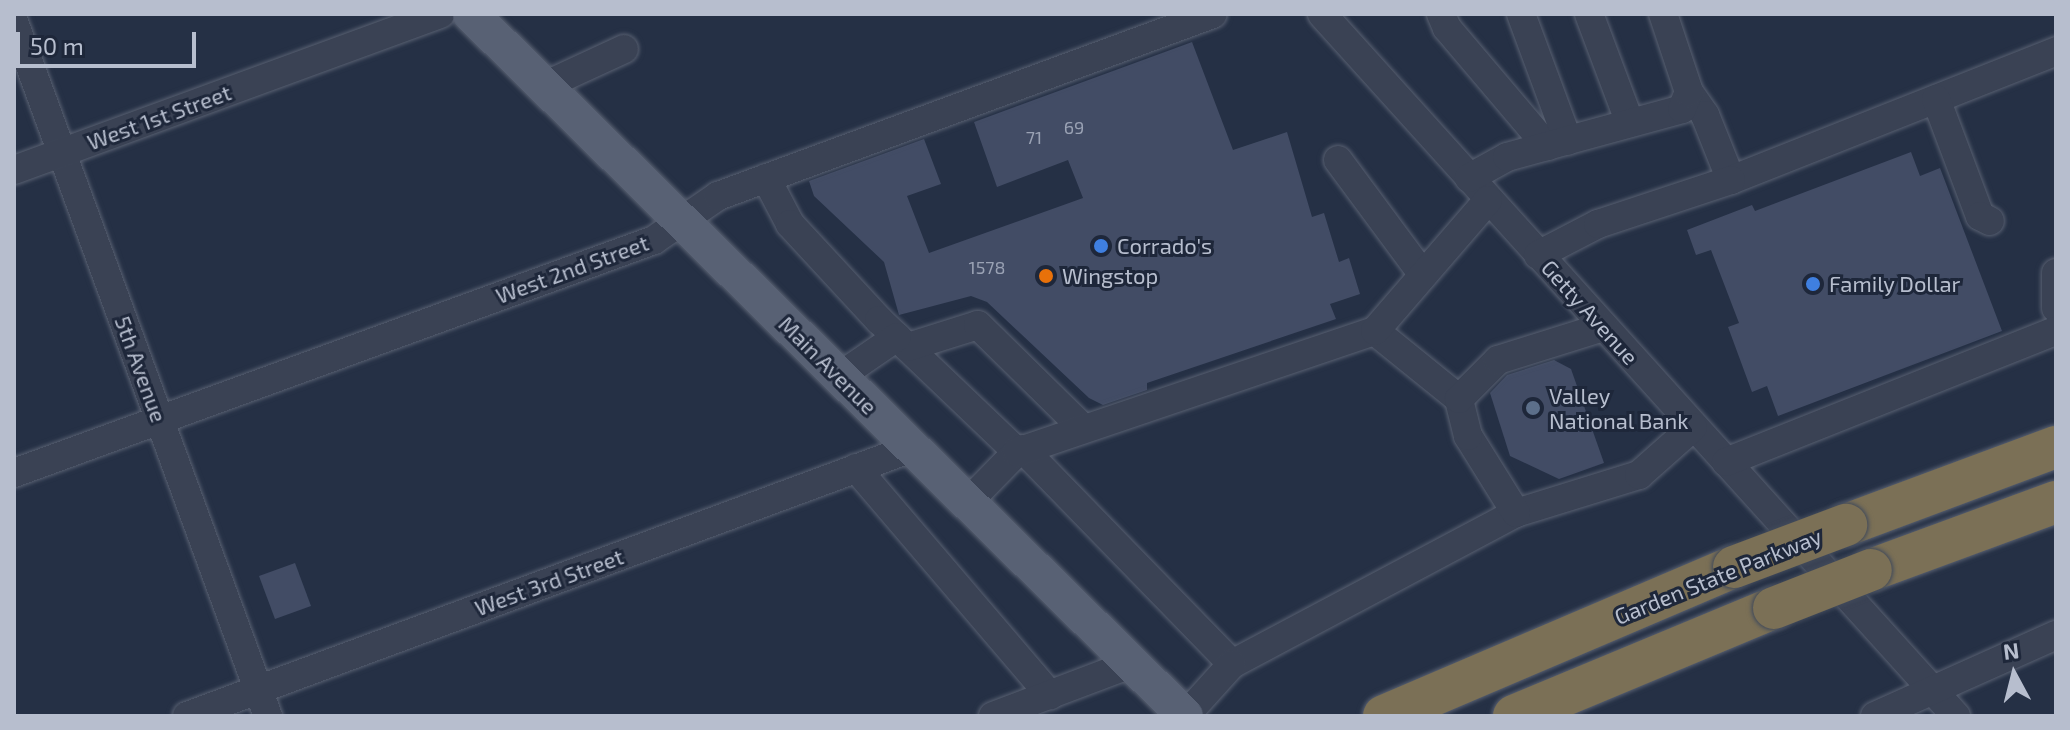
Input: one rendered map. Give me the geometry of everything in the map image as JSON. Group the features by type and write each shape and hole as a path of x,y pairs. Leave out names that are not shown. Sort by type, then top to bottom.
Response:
{"highway":[{"name":"Garden State Parkway","path":"1384,716 1734,567 2056,447"},
{"path":"1514,716 1774,608 2056,502"}],"main road":[{"name":"Main Avenue","path":"471,14 968,502 1128,665 1185,716"}],"street":[{"name":"West 1st Street","path":"14,170 440,14"},
{"name":"West 2nd Street","path":"14,473 654,240 718,196 1213,14"},
{"path":"1441,14 1447,28 1558,143"},
{"path":"1521,14 1558,143"},
{"path":"1589,14 1630,123"},
{"path":"1663,14 1689,92 1705,115 1731,180"},
{"name":"Getty Avenue","path":"1335,19 1488,200 1956,716"},
{"name":"5th Avenue","path":"14,22 268,716"},
{"path":"544,86 624,49"},
{"path":"1538,255 1598,224 1731,180 2056,51"},
{"path":"1469,178 1507,157 1682,109 1689,92"},
{"path":"1936,99 1980,216 1990,221"},
{"path":"1338,160 1423,275"},
{"path":"766,178 790,224 902,342 1020,450 1232,664"},
{"path":"968,502 1020,450 1375,331 1488,200"},
{"path":"2056,273 2056,308"},
{"path":"840,376 902,342 978,325 1084,429"},
{"path":"1459,399 1498,360 1603,327"},
{"path":"1375,331 1459,399 1468,436 1516,513"},
{"path":"1726,462 2056,331"},
{"path":"1185,716 1232,664 1516,513 1639,475 1693,427"},
{"name":"West 3rd Street","path":"187,716 912,448"},
{"path":"856,468 1050,695"},
{"path":"1875,716 1934,693 1976,668 2056,635"},
{"path":"993,716 1128,665"}],"building":[{"path":"1192,42 1233,150 1287,132 1312,217 1324,213 1339,262 1349,258 1360,294 1330,304 1336,319 1147,383 1147,390 1103,405 1089,398 987,302 971,296 899,315 884,262 814,196 809,181 924,139 941,184 907,196 929,253 1083,198 1068,160 997,187 974,122"},
{"path":"1911,152 1920,176 1940,168 2002,331 1778,416 1767,386 1752,392 1728,327 1739,323 1711,250 1696,255 1687,230 1752,205 1755,211"},
{"path":"1554,360 1571,369 1604,463 1559,479 1510,456 1490,393 1507,375"},
{"path":"295,563 311,606 275,619 259,576"}],"place":[{"name":"Corrado's","path":"1101,246"},
{"name":"Wingstop","path":"1046,276"},
{"name":"Family Dollar","path":"1813,284"},
{"name":"Valley National Bank","path":"1533,408"}]}
